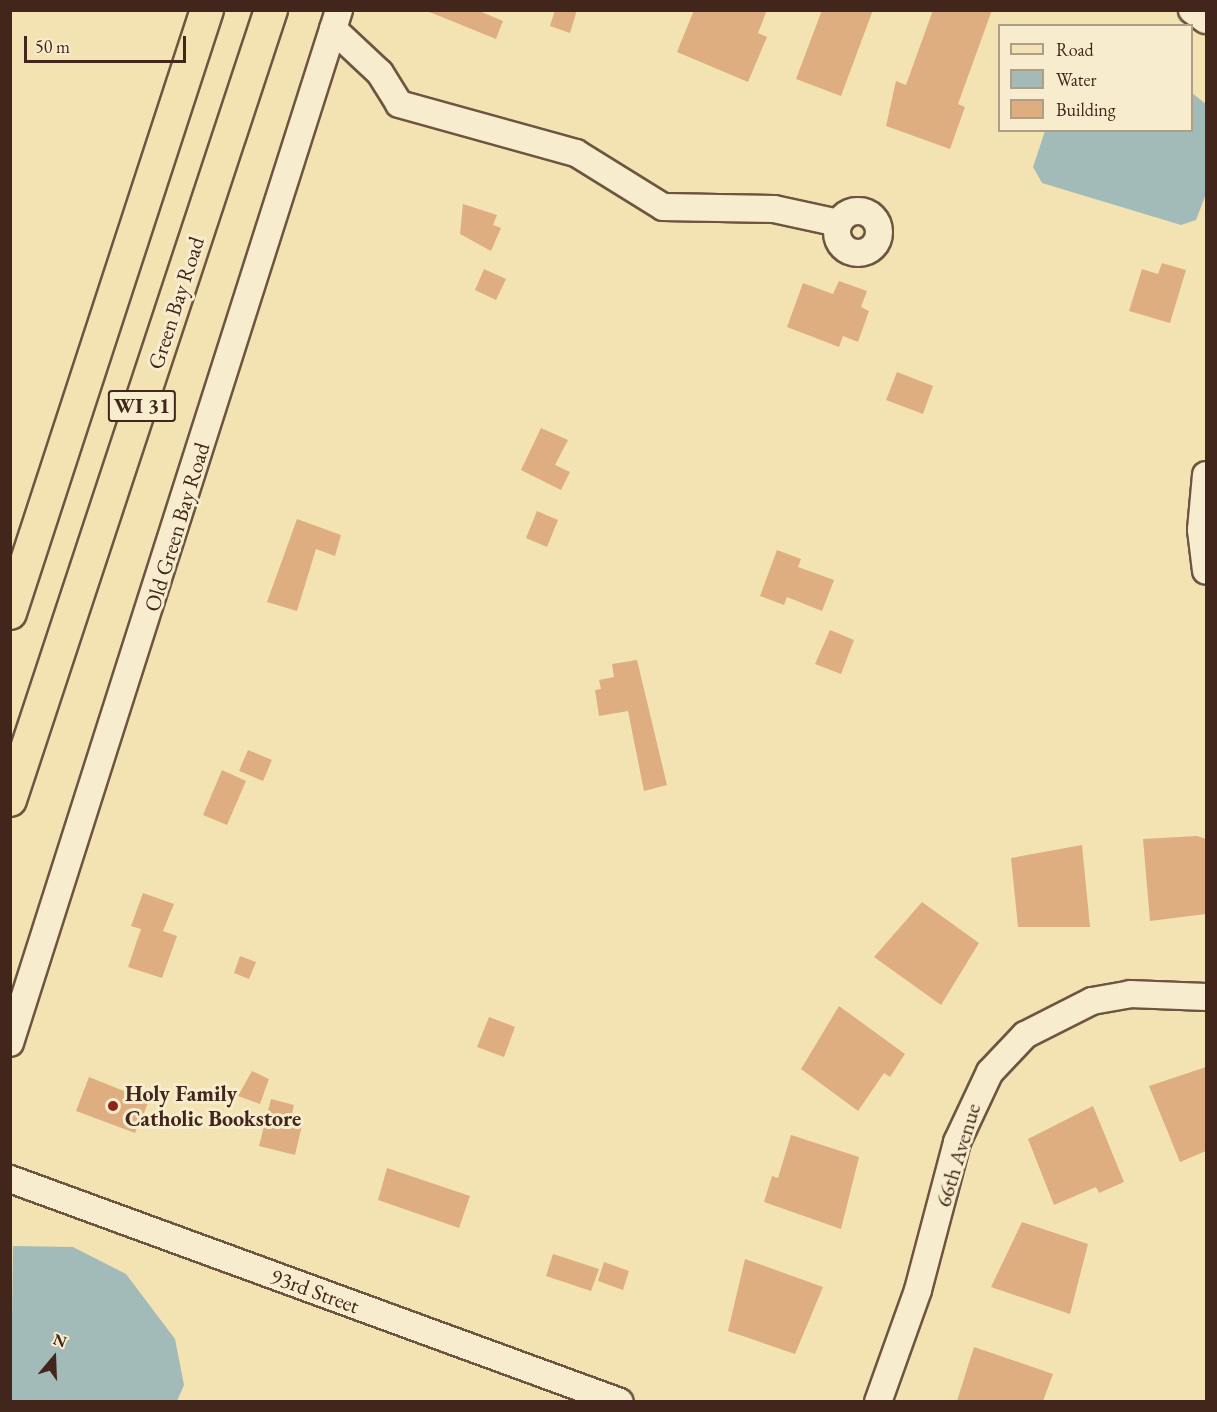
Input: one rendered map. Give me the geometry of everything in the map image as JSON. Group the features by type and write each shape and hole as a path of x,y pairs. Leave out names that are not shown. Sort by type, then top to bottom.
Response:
{"main road":[{"name":"WI 31","path":"10,613 207,10"},
{"name":"Green Bay Road","path":"10,800 271,10"}],"street":[{"path":"1192,10 1206,20"},
{"path":"336,20 380,73 399,104 576,153 663,207 774,209 839,223"},
{"name":"Old Green Bay Road","path":"10,1043 336,20"},
{"path":"1206,475 1201,530 1206,571"},
{"name":"66th Avenue","path":"878,1401 918,1290 957,1142 990,1072 1025,1035 1092,1001 1130,994 1206,997"},
{"name":"93rd Street","path":"10,1179 620,1401"}],"water":[{"path":"1193,94 1206,104 1206,194 1196,220 1181,225 1042,183 1033,167 1045,132 1193,132"},
{"path":"13,1246 73,1247 126,1274 175,1339 184,1385 177,1401 11,1401"}],"building":[{"path":"477,10 503,21 496,39 427,11"},
{"path":"555,10 577,10 570,33 550,26"},
{"path":"694,10 767,10 758,33 767,37 748,82 677,52"},
{"path":"822,10 873,10 841,96 796,79"},
{"path":"933,10 992,10 958,104 965,107 950,149 886,126 896,81 906,85"},
{"path":"463,204 497,215 493,225 501,228 491,251 460,234"},
{"path":"1162,263 1186,270 1170,323 1129,311 1142,269 1158,274"},
{"path":"484,269 506,279 496,300 475,290"},
{"path":"839,281 867,291 861,307 869,311 858,342 843,336 839,347 787,327 803,283 833,294"},
{"path":"897,372 933,386 923,414 886,400"},
{"path":"541,428 568,440 555,465 570,472 561,490 521,470"},
{"path":"537,511 558,520 547,547 526,538"},
{"path":"297,519 341,535 335,556 316,549 297,611 267,602"},
{"path":"777,550 801,559 798,567 834,580 822,611 787,597 784,605 760,596"},
{"path":"830,630 854,640 841,674 815,664"},
{"path":"637,660 667,785 644,791 628,711 599,716 595,690 601,689 599,680 614,677 612,664"},
{"path":"248,750 272,760 263,781 239,771"},
{"path":"222,770 246,781 227,825 203,815"},
{"path":"1197,836 1206,839 1206,914 1150,921 1143,839"},
{"path":"1082,845 1090,927 1018,927 1011,858"},
{"path":"143,893 174,904 163,931 177,936 162,978 128,967 141,929 131,926"},
{"path":"922,902 979,943 941,1005 874,957"},
{"path":"240,956 256,962 249,979 234,973"},
{"path":"839,1006 905,1054 890,1077 884,1073 858,1111 801,1069"},
{"path":"489,1017 515,1027 504,1057 477,1047"},
{"path":"1206,1067 1206,1151 1180,1162 1149,1086"},
{"path":"252,1071 269,1079 260,1104 238,1096"},
{"name":"Holy Family Catholic Bookstore","path":"89,1077 149,1101 135,1133 76,1111"},
{"path":"271,1099 294,1105 291,1118 303,1121 295,1155 259,1146"},
{"path":"1093,1106 1124,1182 1099,1193 1096,1187 1054,1205 1028,1139"},
{"path":"791,1135 859,1157 841,1229 764,1202 772,1176 778,1178"},
{"path":"387,1168 470,1196 459,1228 378,1200"},
{"path":"1022,1222 1088,1244 1070,1314 991,1287"},
{"path":"553,1254 599,1269 591,1291 546,1276"},
{"path":"745,1259 823,1287 795,1354 728,1331"},
{"path":"604,1262 629,1271 623,1290 598,1281"},
{"path":"974,1347 1053,1374 1043,1401 957,1401"}],"place":[{"name":"Holy Family Catholic Bookstore","path":"113,1106"}]}
